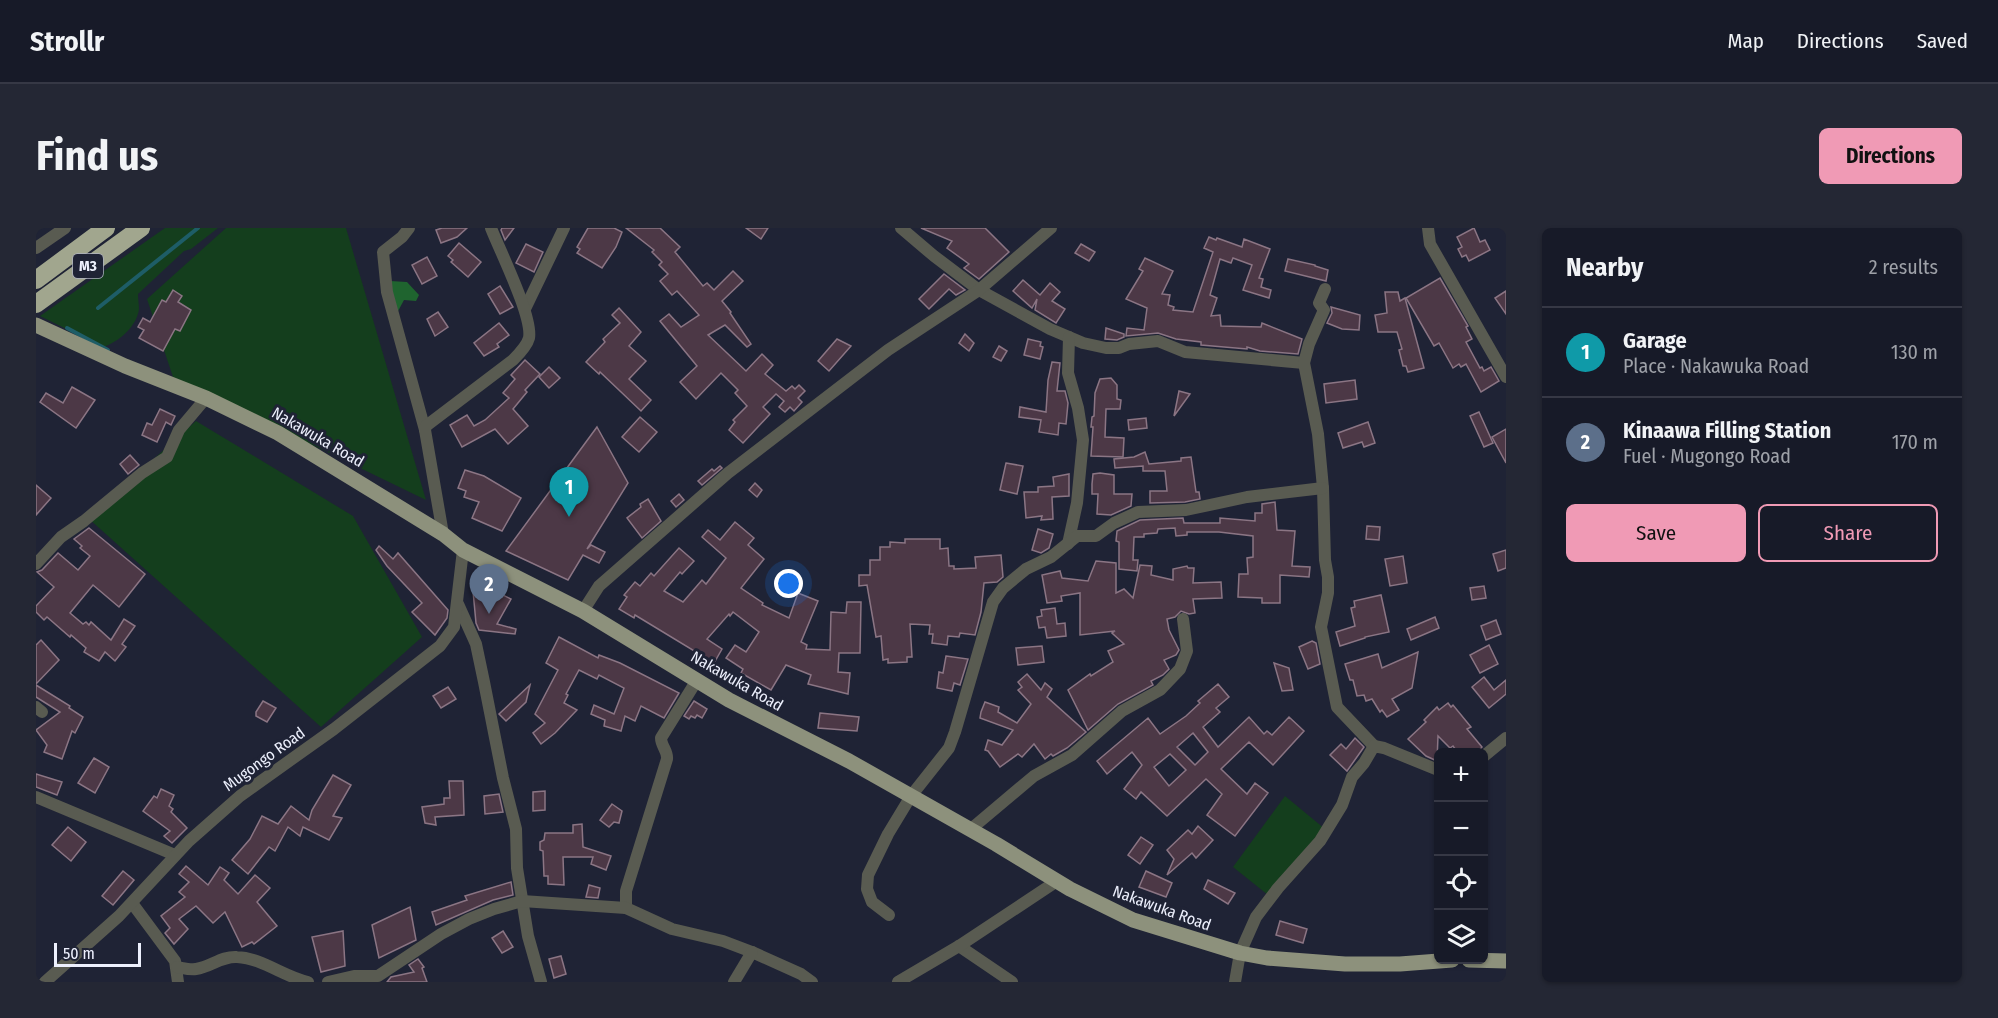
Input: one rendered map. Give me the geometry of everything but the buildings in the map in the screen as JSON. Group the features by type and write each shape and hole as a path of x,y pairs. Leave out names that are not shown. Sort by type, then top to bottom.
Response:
{"highway":[{"name":"M3","path":"36,280 106,228"},
{"name":"M3","path":"36,304 141,228"}],"main road":[{"name":"Nakawuka Road","path":"36,325 125,366 206,398 278,433 443,534 463,550 583,611 729,700 849,761 1057,882 1133,920 1240,953 1267,958 1345,964 1434,961"},
{"path":"1488,961 1506,961"}],"street":[{"path":"36,248 65,228"},
{"path":"409,228 402,237 382,252 387,292 425,430 443,534"},
{"path":"425,430 429,423 513,360 524,348 529,337 525,309 491,228"},
{"path":"525,309 564,228"},
{"path":"902,228 979,290 1050,329 1083,343 1119,348 1129,344 1158,341 1185,352 1304,363"},
{"path":"583,611 599,586 728,473 888,351 979,290 1051,228"},
{"path":"1428,228 1430,244 1506,377"},
{"path":"1325,289 1319,303 1324,310 1309,344 1304,363 1318,434 1323,488 1328,593 1321,624 1332,682 1338,707 1374,746 1434,769"},
{"path":"1068,544 1077,504 1083,440 1078,408 1068,373 1069,337"},
{"path":"36,564 61,537 84,521 125,486 167,457 178,430 206,398"},
{"path":"889,915 872,902 867,890 867,879 888,834 911,796 949,748 993,602 1003,588 1026,569 1051,557 1077,536 1096,536 1114,523 1138,512 1186,510 1247,497 1323,488"},
{"name":"Mugongo Road","path":"45,982 132,903 175,855 240,796 334,729 440,646 454,627 463,550"},
{"path":"458,603 476,644 516,829 517,868 528,936 542,982"},
{"path":"971,830 1034,776 1072,755 1122,711 1160,690 1180,669 1187,651 1183,619"},
{"path":"626,908 626,891 667,759 667,752 661,738 697,680"},
{"path":"1488,753 1506,738"},
{"path":"1235,982 1240,953 1256,917 1278,888 1320,841 1342,805 1352,777 1374,746"},
{"path":"36,797 175,855"},
{"path":"898,982 1057,882"},
{"path":"328,982 354,976 388,976 441,934 494,909 522,902 626,908 672,929 723,941 752,952 801,974 812,982"},
{"path":"132,903 175,961 178,982"},
{"path":"959,945 1012,982"},
{"path":"734,982 752,952"},
{"path":"177,967 196,969 224,958 238,957 308,982"}],"green space":[{"path":"165,228 218,228 191,249 184,251 138,294 138,315 121,337 103,347 40,316"},
{"path":"226,228 346,228 426,500 173,377 147,299"},
{"path":"390,281 407,282 419,295 416,301 404,300 397,313"},
{"path":"196,421 353,516 422,637 321,727 88,518"},
{"path":"1285,796 1325,829 1268,895 1233,867"}],"waterway":[{"path":"98,308 198,228"},
{"path":"67,328 108,350"}],"place":[{"name":"Garage","path":"569,517"},
{"name":"Kinaawa Filling Station","path":"489,614"}]}
